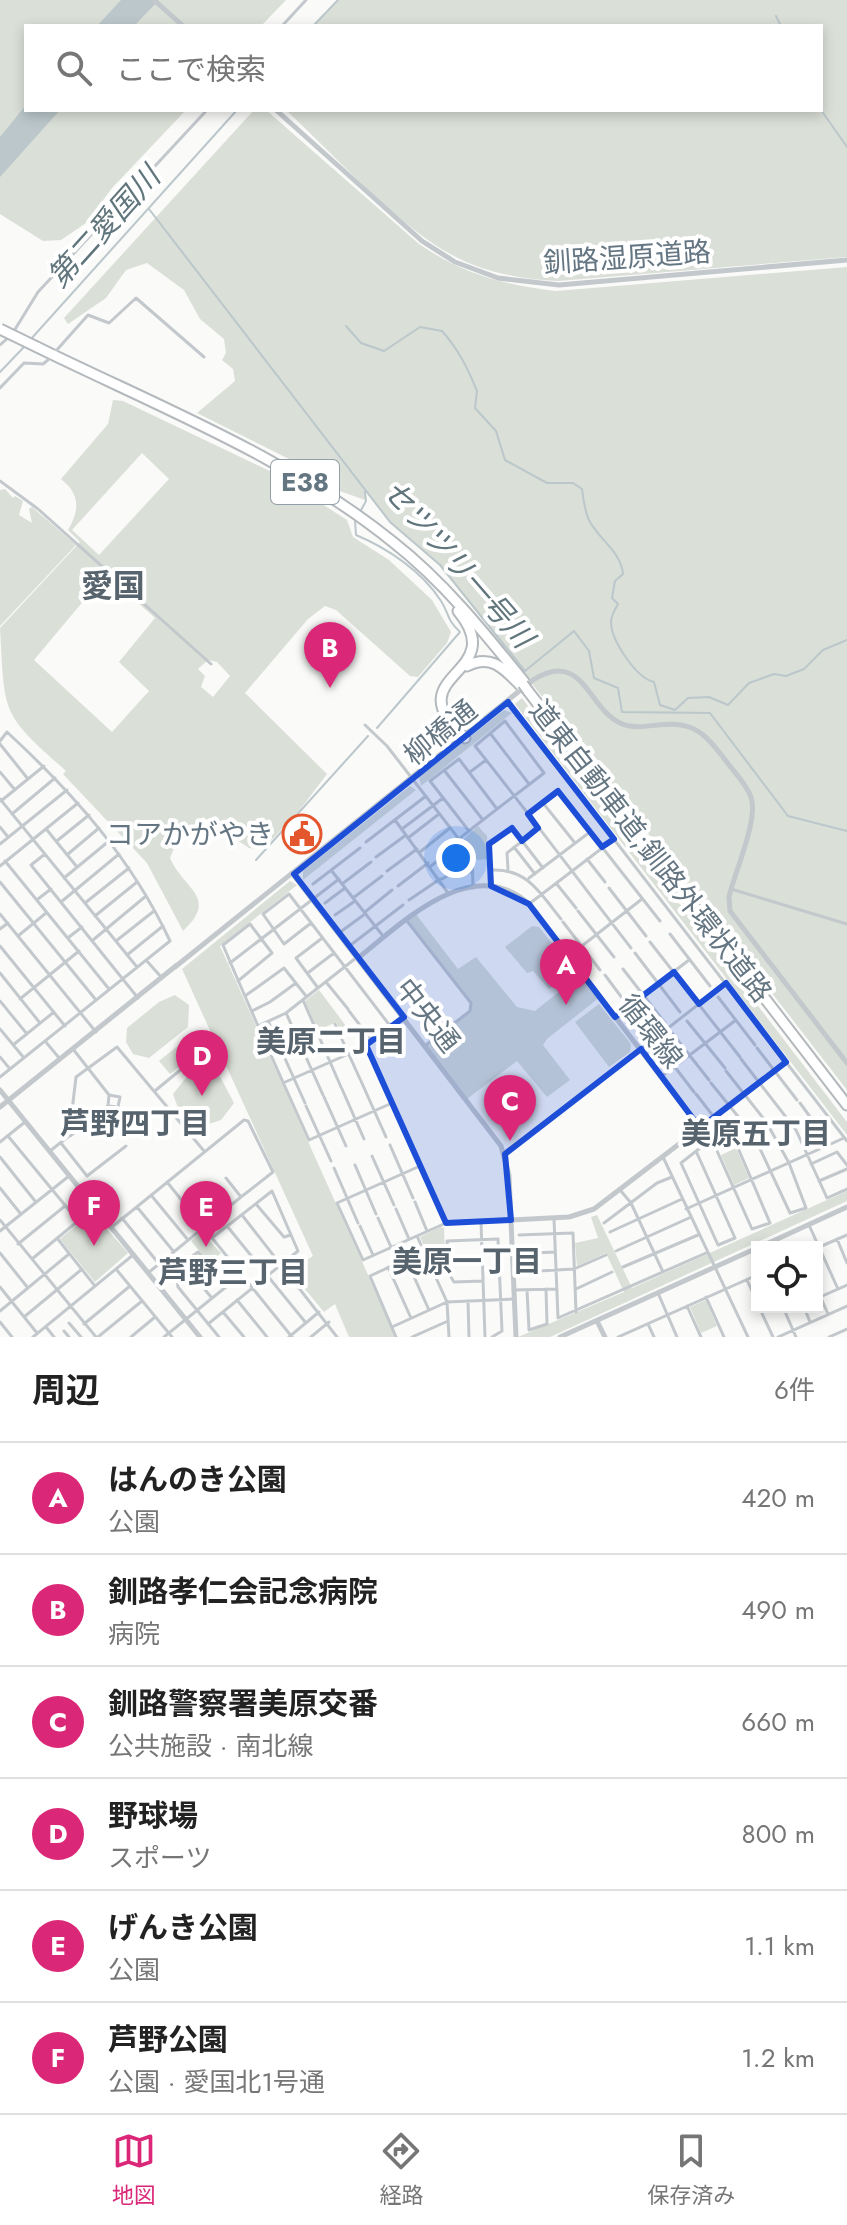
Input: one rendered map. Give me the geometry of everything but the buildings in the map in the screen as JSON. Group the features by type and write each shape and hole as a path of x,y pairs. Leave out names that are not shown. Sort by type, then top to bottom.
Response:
{"highway":[{"name":"道東自動車道;釧路外環状道路","path":"0,330 289,472 355,514 441,585 526,688 847,1101"},
{"name":"道東自動車道;釧路外環状道路","path":"36,348 314,490 383,538 439,587 526,688 847,1101"},
{"path":"439,587 473,634 473,654 449,677 441,694 443,710 464,736"},
{"path":"464,736 444,704 444,694 451,679 472,663 489,661 501,666 526,688"}],"street":[{"path":"154,0 181,24"},
{"path":"284,24 306,0"},
{"path":"0,345 20,324 38,292 205,112"},
{"name":"釧路湿原道路","path":"278,112 422,241 455,262 498,278 559,285 847,260"},
{"path":"55,352 88,315 109,323 136,298 204,357"},
{"path":"0,388 24,363 43,364 48,360"},
{"path":"0,481 38,509 211,664"},
{"name":"柳橋通","path":"8,1101 540,676 564,672 581,680 609,715 621,724 682,725 709,739 746,787 753,805 731,889"},
{"path":"508,702 846,1139 686,1209"},
{"path":"398,886 429,865 469,831 514,797 544,773 505,721 475,746 514,797 528,814 631,948"},
{"path":"365,725 412,778 472,856 473,888"},
{"path":"0,1077 170,941 129,868 89,815 56,778 7,732 0,742 28,779"},
{"path":"490,733 529,785"},
{"path":"469,831 430,781 444,770 459,759 497,809"},
{"path":"469,773 486,760"},
{"path":"44,766 1,800 137,968"},
{"path":"444,770 483,820"},
{"path":"0,772 15,790"},
{"path":"12,814 56,778"},
{"path":"0,844 67,790"},
{"path":"528,814 558,791 660,921"},
{"path":"366,842 426,796"},
{"path":"402,829 443,798"},
{"path":"0,866 78,803"},
{"path":"543,803 575,843"},
{"path":"376,857 439,814"},
{"path":"57,841 89,815"},
{"path":"395,820 441,879 448,893"},
{"path":"0,827 8,837"},
{"path":"46,828 77,867"},
{"path":"67,854 99,828"},
{"path":"387,871 450,828"},
{"path":"491,888 489,844 512,828 543,868"},
{"path":"508,869 507,853 538,828"},
{"path":"529,878 590,831"},
{"path":"529,904 614,839"},
{"path":"64,878 109,841"},
{"path":"514,847 535,874"},
{"path":"313,884 360,848"},
{"path":"45,854 31,865 138,998"},
{"path":"61,902 119,854"},
{"path":"587,859 605,882"},
{"path":"5,861 110,990"},
{"path":"325,903 371,862"},
{"path":"85,904 129,868"},
{"path":"490,870 508,869 529,878 600,970"},
{"path":"331,870 384,937"},
{"path":"409,900 454,872 473,872"},
{"name":"中央通","path":"293,873 489,1127 504,1154 511,1220 516,1337"},
{"path":"335,915 382,876"},
{"path":"230,963 339,879"},
{"path":"0,882 96,1000"},
{"path":"95,916 137,882"},
{"path":"556,883 614,957"},
{"name":"循環線","path":"358,958 406,920 448,893 473,888 511,891 529,904 700,1128"},
{"path":"609,888 646,936"},
{"path":"37,900 51,889"},
{"path":"847,924 731,889 729,905 737,925 847,1063"},
{"path":"339,933 392,890"},
{"path":"311,923 284,944 263,914 289,894 391,1027"},
{"path":"92,940 146,896"},
{"path":"569,956 642,899"},
{"path":"352,944 403,905"},
{"path":"116,942 154,911"},
{"path":"18,936 47,913"},
{"path":"0,914 96,1032"},
{"path":"406,920 471,1003 470,1011 426,1045"},
{"path":"0,929 8,923"},
{"path":"238,981 272,953 250,924 223,945 230,963 251,1011 309,1140 392,1103"},
{"path":"127,955 163,926"},
{"path":"68,938 82,927"},
{"path":"670,934 710,986"},
{"path":"318,988 296,958 322,938"},
{"path":"650,942 796,1130 827,1198 847,1189"},
{"path":"1,949 65,1026"},
{"path":"20,999 79,951"},
{"path":"307,973 334,953"},
{"path":"635,953 680,1012"},
{"path":"258,1026 286,1013 358,958"},
{"path":"146,960 162,978"},
{"path":"615,1017 689,960"},
{"path":"245,996 284,968 305,999 364,1139"},
{"path":"623,969 665,1023"},
{"path":"1,975 40,1023"},
{"path":"605,975 648,1033"},
{"path":"326,982 372,1041"},
{"path":"251,1011 296,983"},
{"path":"504,1154 726,983"},
{"path":"718,997 816,1125 825,1146"},
{"path":"0,1001 27,1034"},
{"path":"13,1045 54,1012"},
{"path":"286,1013 346,1146"},
{"path":"283,1083 366,1045 403,1017"},
{"path":"661,1077 736,1020"},
{"path":"268,1021 331,1161"},
{"path":"672,1033 754,1137 790,1213 806,1208 789,1163 768,1125 687,1021"},
{"path":"335,1024 386,1137"},
{"path":"0,1029 24,1058"},
{"path":"45,1041 60,1059"},
{"path":"366,1045 446,1223"},
{"path":"658,1045 738,1148 770,1223 752,1229 713,1142 696,1151 681,1163 720,1246 735,1238 696,1151"},
{"path":"69,1136 75,1079 112,1048 119,1047 204,1151"},
{"path":"156,1090 207,1048"},
{"path":"50,1151 108,1106 109,1095 73,1049"},
{"path":"0,1057 10,1069"},
{"path":"420,1166 337,1203 363,1260 446,1223 554,1219 586,1213 621,1190 786,1062"},
{"path":"0,1090 200,1337"},
{"path":"108,1106 116,1108 121,1103 118,1095 109,1095"},
{"path":"0,1107 8,1101"},
{"path":"111,1227 244,1120 248,1121 273,1172 148,1273"},
{"path":"0,1142 25,1122"},
{"path":"8,1136 78,1221"},
{"path":"61,1143 87,1176 126,1146"},
{"path":"390,1145 427,1231"},
{"path":"811,1164 837,1152 847,1167 819,1181"},
{"path":"372,1156 409,1239"},
{"path":"0,1157 36,1202"},
{"path":"663,1157 748,1337"},
{"path":"355,1165 391,1247"},
{"path":"334,1168 373,1255"},
{"path":"0,1231 69,1176"},
{"path":"604,1223 657,1183 672,1177"},
{"path":"226,1178 241,1197"},
{"path":"167,1182 291,1336 319,1312"},
{"path":"0,1188 21,1214"},
{"path":"621,1190 631,1203 663,1272"},
{"path":"208,1324 298,1251 272,1191 212,1238"},
{"path":"151,1195 188,1240"},
{"path":"610,1232 682,1199"},
{"path":"256,1204 284,1237 291,1235"},
{"path":"18,1244 65,1206"},
{"path":"32,1259 95,1207"},
{"path":"137,1207 174,1252"},
{"path":"774,1241 847,1207"},
{"path":"242,1215 329,1322 337,1337"},
{"path":"122,1218 159,1264"},
{"path":"616,1251 690,1218"},
{"path":"554,1219 558,1318 706,1253"},
{"path":"0,1220 97,1337 142,1301"},
{"path":"481,1222 485,1337"},
{"path":"809,1225 815,1241"},
{"path":"227,1226 306,1323"},
{"path":"519,1235 573,1233 576,1312"},
{"path":"623,1267 698,1235"},
{"path":"823,1246 847,1235"},
{"path":"417,1236 447,1302 449,1337"},
{"path":"57,1238 95,1286"},
{"path":"483,1281 454,1282 449,1274 447,1241 498,1239 502,1331 492,1337"},
{"path":"837,1239 847,1263"},
{"path":"396,1337 370,1276 424,1251"},
{"path":"560,1337 751,1251"},
{"path":"219,1337 178,1287 176,1268 198,1252 226,1287"},
{"path":"512,1254 555,1252"},
{"path":"0,1253 28,1288"},
{"path":"0,1311 69,1254"},
{"path":"0,1287 35,1335 133,1255"},
{"path":"521,1272 574,1269 606,1255"},
{"path":"823,1258 838,1289"},
{"path":"406,1259 429,1310"},
{"path":"448,1261 482,1260"},
{"path":"183,1263 212,1298"},
{"path":"388,1267 411,1318"},
{"path":"24,1317 82,1269"},
{"path":"116,1269 168,1336 242,1274"},
{"path":"575,1290 612,1272"},
{"path":"618,1337 630,1335 751,1277"},
{"path":"747,1279 751,1288"},
{"path":"823,1296 847,1285"},
{"path":"84,1324 130,1286"},
{"path":"527,1290 529,1330 547,1324 546,1289"},
{"path":"513,1290 557,1289"},
{"path":"658,1293 677,1337"},
{"path":"706,1297 724,1337"},
{"path":"392,1327 447,1302 514,1299"},
{"path":"237,1300 267,1337"},
{"path":"468,1301 469,1337"},
{"path":"823,1303 828,1314"},
{"path":"687,1306 701,1337"},
{"path":"763,1313 775,1337 846,1307"},
{"path":"223,1312 244,1337"},
{"path":"786,1313 796,1337"},
{"path":"806,1313 810,1322"},
{"path":"131,1337 155,1317"},
{"path":"412,1337 448,1321"},
{"path":"597,1321 605,1337"},
{"path":"0,1322 12,1337"},
{"path":"314,1336 329,1322"},
{"path":"69,1323 81,1337"},
{"path":"648,1324 654,1337"},
{"path":"46,1327 54,1337"},
{"path":"829,1337 847,1329"},
{"path":"64,1331 69,1337"}],"highlighted area":[{"path":"508,702 614,839 602,847 558,791 528,814 538,828 522,841 512,828 489,844 491,886 529,904 615,1017 674,972 699,1004 726,983 786,1062 700,1128 641,1049 505,1154 511,1220 446,1223 366,1045 404,1017 294,874"}],"shaded area":[{"path":"0,0 286,0 263,24 24,24 24,112 184,112 112,188 86,223 61,240 43,241 0,214"},
{"path":"121,0 159,0 136,24 99,24"},
{"path":"338,0 847,0 847,257 558,281 490,271 452,255 410,227 288,112 823,112 823,24 315,24"},
{"path":"24,107 24,112 58,112 0,177 0,137"},
{"path":"252,112 268,112 419,244 452,263 501,281 556,291 847,267 847,1090 440,565 390,522 365,490 365,500 337,490 313,471 197,413 235,381 233,369 222,360 226,353 224,339 200,319 184,290 147,263 126,270 106,298 68,324 64,318"},
{"path":"113,400 123,401 274,473 347,520 353,537 389,560 432,600 451,632 447,643 418,677 410,676 336,610 325,606 308,619 245,693 327,774 299,811 263,849 249,848 203,817 177,841 170,858 198,901 198,910 183,931 147,863 63,774 66,771 17,723 10,710 3,679 0,628 80,542 68,530 75,516 75,496 61,479 108,424","holes":["142,453 169,479 99,555 72,530","106,574 155,618 119,662 149,691 112,732 34,660","208,660 217,662 230,676 213,697 201,687 205,676 198,669"]},
{"path":"5,489 13,498 15,496 23,501 19,515 32,523 29,509 32,507 76,545 0,626 0,490"},
{"path":"522,698 847,1122 847,1135 515,704"},
{"path":"504,710 512,713 421,786 419,777"},
{"path":"410,786 416,790 303,880 303,871"},
{"path":"478,826 487,836 488,859 477,860 463,840"},
{"path":"290,881 297,885 220,946 396,1337 349,1337 335,1304 324,1312 290,1271 313,1256 182,969"},
{"path":"415,913 458,969 476,957 517,1007 535,1011 582,973 600,997 543,1045 570,1080 547,1097 517,1061 467,1099 426,1045 469,1011 471,1003 406,920"},
{"path":"532,926 539,927 573,970 549,989 533,971 527,973 505,947"},
{"path":"319,990 346,1026 340,1031 336,1022 318,1031 305,1001"},
{"path":"175,995 189,1005 188,1027 149,1058 133,1054 126,1042 127,1028 159,1002"},
{"path":"599,1004 631,1044 630,1052 609,1067 575,1022"},
{"path":"190,1036 201,1050 170,1074 159,1061"},
{"path":"206,1062 216,1069 234,1103 221,1120 203,1126 181,1116 173,1094 190,1073"},
{"path":"736,1148 749,1178 734,1185 721,1155"},
{"path":"847,1191 847,1201 760,1241 751,1241 751,1245 550,1337 518,1337 624,1292 606,1253 577,1266 575,1243 598,1238 591,1217 597,1215 632,1288"},
{"path":"92,1212 128,1253 95,1282 60,1239"},
{"path":"444,1228 446,1273 438,1276 420,1237"},
{"path":"201,1232 221,1253 209,1263 191,1241"},
{"path":"706,1300 717,1326 701,1333 690,1307"}],"waterway":[{"name":"第二愛国川","path":"315,24 338,0"},
{"path":"776,16 780,24"},
{"name":"第二愛国川","path":"31,339 235,112"},
{"path":"822,112 847,147"},
{"name":"セツツリ一号川","path":"149,209 390,522 440,565 525,671 574,631 589,651 594,678 618,688 622,712 710,713 788,816 847,831"},
{"path":"346,326 361,343 384,351 420,327 442,331 466,367 477,391 475,408 496,431 505,460 547,483 573,483 582,489 589,520 614,552 623,574 615,581 612,598 618,604 611,619 612,630 632,666 654,682 660,705 675,710 688,698 709,697 728,705 749,683 774,674 786,676 804,669 823,650 847,640"},
{"name":"第二愛国川","path":"0,372 24,347"},
{"path":"360,512 366,501 365,492"},
{"path":"355,520 356,535 414,570 433,590 452,624 460,632 377,728"},
{"path":"256,860 368,736"}],"place":[{"name":"釧路孝仁会記念病院","path":"330,688"},
{"name":"コアかがやき","path":"302,834"},
{"name":"はんのき公園","path":"566,1005"},
{"name":"野球場","path":"202,1096"},
{"name":"釧路警察署美原交番","path":"510,1141"},
{"name":"芦野公園","path":"94,1246"},
{"name":"げんき公園","path":"206,1247"}],"district":[{"name":"愛国","path":"113,586"},
{"name":"美原二丁目","path":"331,1042"},
{"name":"芦野四丁目","path":"135,1124"},
{"name":"美原五丁目","path":"756,1134"},
{"name":"美原一丁目","path":"467,1262"},
{"name":"芦野三丁目","path":"233,1273"}]}
